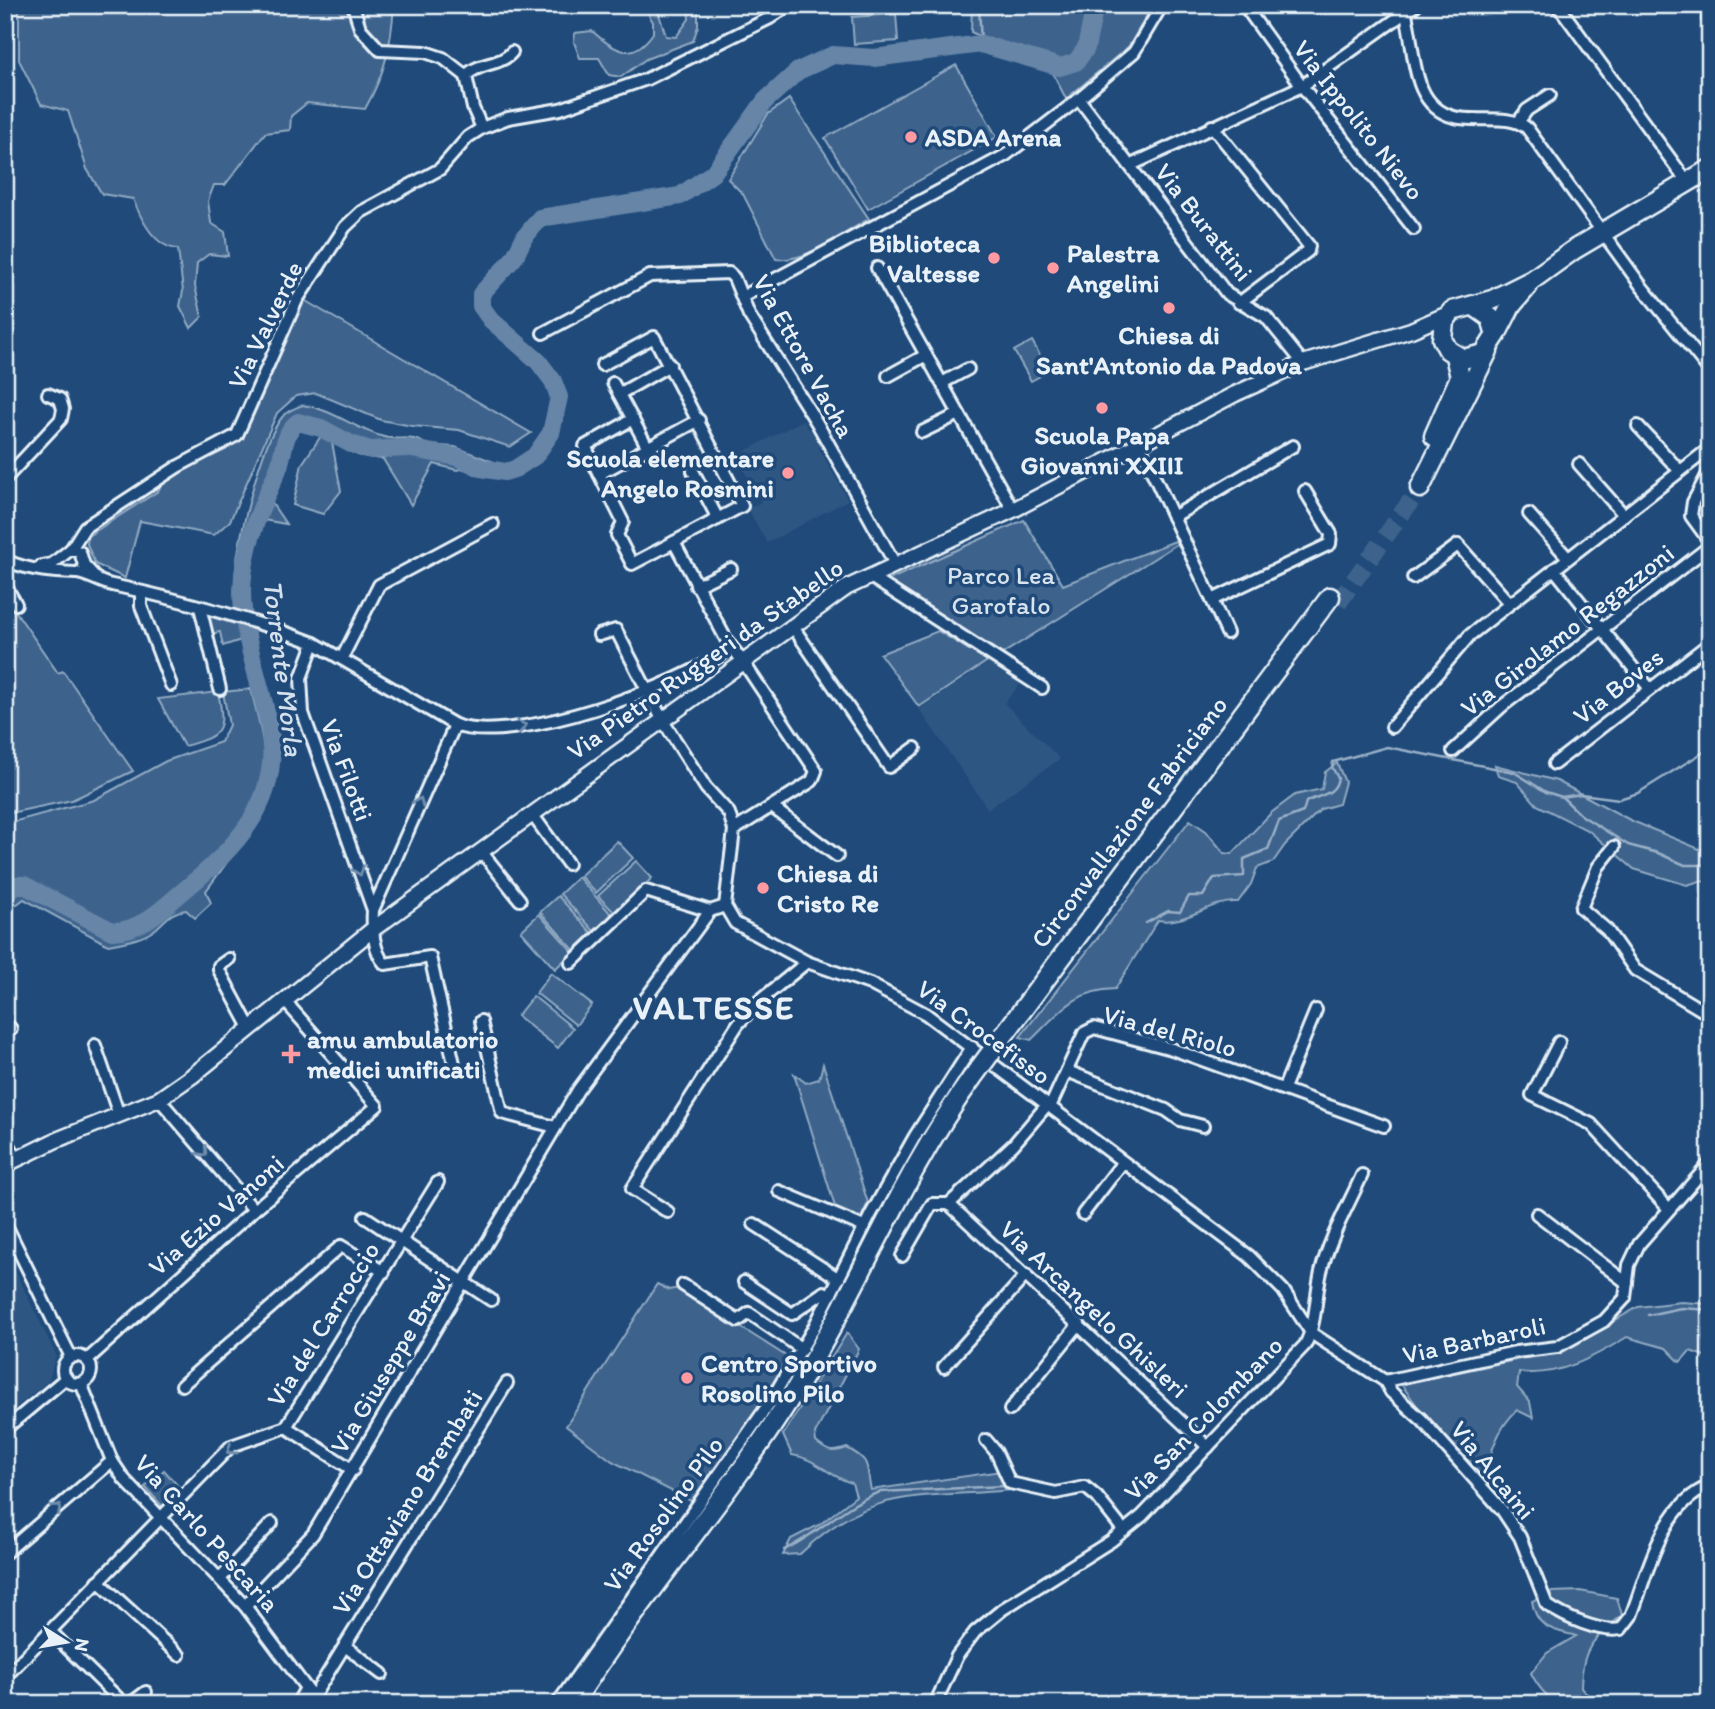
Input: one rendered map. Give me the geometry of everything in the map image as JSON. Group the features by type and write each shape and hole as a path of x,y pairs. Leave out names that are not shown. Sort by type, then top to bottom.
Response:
{"main road":[{"name":"Via Pietro Ruggeri da Stabello","path":"1448,314 1460,307 1474,306 1532,281 1603,232 1710,169"},
{"path":"1448,314 1442,330 1460,371 1458,384 1415,485 1511,306 1532,281"},
{"path":"1474,306 1492,318 1492,343"},
{"path":"1450,351 1472,359 1492,343"},
{"name":"Circonvallazione Fabriciano","path":"976,1080 1334,600"},
{"path":"573,1704 774,1425 816,1355 923,1153 976,1080"},
{"path":"584,1704 804,1396 976,1080"}],"street":[{"path":"354,5 360,28 380,50 425,52 443,58 466,76 473,108 482,128"},
{"name":"Via Valverde","path":"81,569 75,551 81,531 177,467 237,435 298,300 345,227 361,212 440,169 468,137 482,128 508,118 560,109 647,79 758,24 789,5"},
{"path":"742,297 1006,155 1079,99 1134,51 1162,5"},
{"name":"Via Ippolito Nievo","path":"1244,5 1302,86 1414,229"},
{"path":"1131,165 1302,86 1404,9 1416,5"},
{"path":"1555,5 1688,183"},
{"path":"1404,9 1419,81 1434,107 1461,119 1519,121"},
{"path":"466,76 472,69 508,57 512,52"},
{"path":"1519,121 1527,110 1550,94"},
{"name":"Via Burattini","path":"1079,99 1227,294 1266,317 1303,363"},
{"path":"1519,121 1710,371"},
{"path":"1212,126 1309,246 1308,251 1239,303"},
{"path":"877,268 1013,510"},
{"name":"Via Ettore Vacha","path":"543,333 650,276 725,272 734,278 749,315 817,423 895,564"},
{"name":"Via Pietro Ruggeri da Stabello","path":"11,1162 159,1100 372,930 846,588 1013,510 1303,363 1411,330 1448,314"},
{"path":"1411,330 1432,337 1450,351"},
{"path":"601,365 654,337 742,506 632,564 617,535 622,522 585,446 633,419"},
{"path":"888,376 926,355"},
{"path":"619,394 670,365"},
{"path":"942,383 968,369"},
{"path":"613,383 648,446"},
{"path":"5,479 61,419 63,410 60,399 48,394"},
{"path":"922,432 959,414"},
{"path":"599,474 699,420"},
{"path":"1638,426 1680,471"},
{"path":"1139,444 1227,633"},
{"path":"1173,517 1293,446"},
{"path":"1392,727 1470,635 1710,448"},
{"path":"1579,464 1624,515"},
{"path":"1710,470 1693,502 1691,516 1710,544"},
{"path":"693,471 718,519"},
{"path":"1212,600 1330,544 1331,534 1305,491"},
{"path":"1530,514 1568,558"},
{"path":"342,659 379,585 493,524"},
{"path":"674,542 731,648 738,667 816,771 812,781 734,830"},
{"name":"Via Girolamo Regazzoni","path":"1453,751 1501,708 1710,544"},
{"path":"1413,578 1458,545 1509,603"},
{"path":"7,561 40,571 61,564 75,551"},
{"path":"61,564 72,575 81,569 100,583 237,616 314,643 455,725 471,731 498,731 570,715 646,692 731,648"},
{"path":"696,586 731,569"},
{"path":"1554,569 1650,689"},
{"path":"869,576 1041,688"},
{"path":"5,585 16,604"},
{"path":"141,592 141,606 171,685"},
{"path":"200,607 220,689"},
{"path":"793,627 889,767 915,748"},
{"path":"571,963 646,891 710,911 725,906 734,830 729,813 706,788 663,721 616,629 599,635"},
{"name":"Via Filotti","path":"314,643 301,678 303,713 373,911"},
{"name":"Via Boves","path":"1554,764 1710,643"},
{"path":"720,656 738,667"},
{"path":"455,725 373,911 372,930 380,960 384,964 430,957 431,992 455,1068"},
{"path":"772,807 837,856"},
{"path":"532,814 568,864"},
{"path":"1614,846 1598,867 1581,908 1606,930 1634,970 1710,1015"},
{"path":"481,851 520,900"},
{"name":"Via Crocefisso","path":"725,906 735,923 807,962 870,984 912,1005 972,1047 1267,1272 1295,1305 1311,1332"},
{"name":"Via Giuseppe Bravi","path":"245,1606 313,1534 578,1090 710,911"},
{"path":"229,959 221,964 219,970 250,1028"},
{"path":"668,1212 632,1189 738,1024 758,1002 807,962"},
{"name":"Via Ezio Vanoni","path":"87,1360 254,1210 377,1106 284,1000"},
{"path":"1284,1088 1316,1010"},
{"path":"481,1021 502,1113 555,1127"},
{"name":"Via del Riolo","path":"1048,1106 1084,1033 1094,1028 1172,1049 1384,1126"},
{"path":"1559,1042 1532,1095 1591,1124 1669,1209"},
{"path":"95,1045 119,1115"},
{"name":"Via Rosolino Pilo","path":"557,1704 748,1434 802,1349 864,1227 915,1136 972,1047"},
{"path":"1067,1070 1166,1110 1180,1120 1203,1126"},
{"path":"159,1100 254,1210"},
{"path":"902,1256 932,1204 949,1204 1013,1145 1048,1106"},
{"path":"5,1138 11,1162"},
{"path":"1083,1214 1123,1162"},
{"name":"Via Barbaroli","path":"1385,1381 1516,1352 1557,1347 1604,1321 1625,1298 1629,1265 1639,1244 1710,1163"},
{"path":"1311,1332 1317,1313 1321,1271 1362,1175"},
{"name":"Via del Carroccio","path":"5,1677 231,1446 286,1427 438,1182"},
{"path":"1636,1193 1645,1184"},
{"path":"779,1191 864,1227"},
{"name":"Via Arcangelo Ghisleri","path":"949,1204 1208,1447"},
{"path":"1537,1213 1627,1283"},
{"path":"365,1217 491,1300"},
{"path":"5,1223 71,1357"},
{"path":"754,1224 839,1279"},
{"path":"182,1385 341,1246 384,1272"},
{"path":"944,1367 1026,1275"},
{"path":"744,1282 792,1314 824,1292 831,1295"},
{"path":"683,1285 738,1321 749,1313 802,1349"},
{"path":"1010,1410 1079,1324"},
{"name":"Via Alcaini","path":"1311,1332 1385,1381 1391,1392 1422,1420 1502,1510 1520,1537 1547,1605 1579,1620 1609,1629 1621,1629 1631,1616 1668,1525 1681,1506 1700,1489 1710,1486"},
{"name":"Via San Colombano","path":"935,1704 957,1656 975,1632 1003,1609 1124,1531 1297,1353 1311,1332"},
{"path":"71,1357 87,1360 91,1373 81,1383 75,1384 66,1378 64,1365 71,1357"},
{"path":"5,1429 66,1378"},
{"name":"Via Carlo Pescaria","path":"81,1383 112,1461 124,1479 245,1606 312,1697"},
{"name":"Via Ottaviano Brembati","path":"297,1704 312,1697 508,1383"},
{"path":"286,1427 353,1470"},
{"name":"Via San Colombano","path":"986,1440 996,1452 1010,1483 1056,1493 1084,1487 1097,1497 1124,1531"},
{"path":"5,1553 112,1461"},
{"path":"220,1579 272,1523"},
{"path":"97,1581 179,1655"},
{"path":"51,1632 124,1704"},
{"name":"Via Ottaviano Brembati","path":"345,1646 382,1674"},
{"path":"130,1704 146,1692"}],"shaded area":[{"name":"Scuola elementare Angelo Rosmini","path":"803,420 809,430 814,428 821,442 819,448 848,500 767,543 748,509 761,502 736,456"},
{"path":"991,661 1022,682 1004,703 1060,759 988,809 919,709"},
{"path":"5,1250 56,1355 49,1380 5,1416"}],"green space":[{"path":"19,5 394,5 386,59 365,109 307,103 291,116 290,130 265,133 225,185 214,185 208,201 211,223 225,232 228,256 209,254 197,263 195,286 202,317 191,328 180,306 183,291 178,249 155,238 144,223 133,199 102,194 87,169 68,111 41,104 19,60"},
{"path":"643,5 656,5 666,36 676,37 689,19 688,5 701,5 698,7 698,26 693,41 646,59 621,77 609,75 599,58 580,58 574,42 575,33 592,31 608,44 623,51 638,48 653,33 653,22"},
{"path":"972,5 1091,5 1083,45 1074,60 1062,62 1022,54 971,32"},
{"path":"1092,5 1153,5 1129,46 1066,99 1052,71 1052,63 1075,61 1084,47"},
{"path":"896,14 898,41 854,44 852,17"},
{"name":"ASDA Arena","path":"956,65 997,137 868,209 825,138"},
{"path":"789,99 869,219 812,252 788,259 776,259 743,194 728,179 768,114"},
{"path":"304,300 531,433 510,447 459,430 381,420 316,393 296,396 277,413 230,521 214,535 140,521 125,578 95,564 87,544 88,536 158,491 166,477 226,450 240,436"},
{"path":"1032,341 1049,371 1031,381 1014,351"},
{"path":"302,405 324,411 384,437 455,447 494,462 457,470 434,464 411,505 383,459 361,456 349,451 318,422 302,418 293,420 285,435 283,464 271,502 286,524 263,520 249,567 250,579 235,579 245,519 266,448 283,416"},
{"path":"321,436 332,442 341,491 323,514 293,505 302,464"},
{"name":"Parco Lea Garofalo","path":"1024,520 1063,585 1175,541 1177,544 999,656 884,582"},
{"path":"5,596 58,673 63,671 133,771 72,800 5,814"},
{"path":"208,616 238,625 241,640 223,646 220,632 210,634"},
{"name":"Parco Lea Garofalo","path":"938,631 969,650 974,646 992,658 919,707 880,654"},
{"path":"251,689 261,729 263,776 250,809 238,829 253,827 206,891 211,903 195,918 186,910 180,911 148,934 108,945 24,899 5,913 5,824 94,800 166,761 221,742 229,725 223,692"},
{"path":"218,692 221,724 218,730 206,739 184,746 158,699"},
{"path":"1337,763 1345,782 1339,804 1321,809 1285,845 1273,862 1257,868 1251,884 1238,902 1228,902 1179,919 1158,920 1115,989 1101,990 1078,998 1059,1012 1031,1040 1020,1037 1190,820 1206,831 1224,853 1232,854 1271,813 1295,795 1322,789 1325,772"},
{"path":"1495,765 1557,781 1630,820 1704,851 1710,850 1710,882 1700,881 1687,885 1634,869 1589,831 1537,805 1517,782 1498,776"},
{"path":"617,841 633,858 596,893 580,876"},
{"path":"636,861 652,878 615,913 598,896"},
{"path":"578,877 612,915 594,931 560,894"},
{"path":"558,896 592,933 574,950 540,912"},
{"path":"539,914 573,952 555,969 521,931"},
{"path":"551,973 592,1005 576,1025 536,993"},
{"path":"533,996 573,1028 558,1048 517,1016"},
{"path":"823,1064 868,1203 860,1220 836,1210 794,1074 806,1083 819,1079"},
{"name":"Centro Sportivo Rosolino Pilo","path":"657,1284 669,1290 679,1288 789,1358 762,1403 691,1501 612,1461 566,1426"},
{"path":"1681,1302 1710,1304 1710,1358 1690,1351 1680,1362 1666,1348 1627,1337 1562,1369 1519,1372 1517,1387 1530,1402 1533,1418 1517,1410 1510,1418 1495,1443 1484,1482 1467,1458 1430,1423 1401,1384 1564,1350 1638,1307"},
{"path":"847,1333 859,1349 815,1434 816,1442 831,1451 847,1448 861,1457 866,1465 871,1490 1001,1471 1011,1490 923,1496 874,1506 850,1516 800,1554 783,1555 791,1539 819,1525 856,1496 852,1483 808,1460 792,1455 783,1435"},
{"path":"164,1470 179,1487 163,1507 145,1487"},
{"path":"1580,1591 1617,1598 1622,1615 1591,1645 1584,1662 1581,1687 1590,1698 1605,1704 1569,1704 1552,1699 1531,1673 1547,1653 1576,1636 1547,1627 1537,1617 1532,1601 1552,1592"}],"waterway":[{"path":"979,5 981,44"},
{"name":"Torrente Morla","path":"5,895 16,885 24,885 112,931 123,930 143,922 162,909 208,870 243,833 256,813 271,768 267,716 245,622 243,575 253,531 279,467 286,439 298,422 321,428 351,444 371,450 406,448 457,457 481,468 505,472 535,456 551,433 559,397 553,381 538,361 491,320 481,306 481,294 514,258 524,238 540,218 680,196 713,173 765,101 798,71 833,55 874,58 981,44 1060,67 1076,62 1086,48 1095,5"},
{"path":"1146,923 1168,911 1180,912 1189,896 1203,896 1214,878 1244,876 1244,859 1268,849 1279,821 1303,812 1306,802 1334,788 1338,778 1332,767 1333,762 1387,747 1514,772 1546,792 1562,797 1581,794 1619,799 1638,793 1710,748"},
{"path":"1562,797 1581,815 1628,845 1658,853 1685,865 1710,865"},
{"path":"1648,1315 1681,1308 1710,1310"},
{"path":"784,1550 855,1504 880,1492 1004,1486"}],"tunnel":[{"path":"1338,603 1420,488"}],"place":[{"name":"ASDA Arena","path":"911,137"},
{"name":"Biblioteca Valtesse","path":"994,258"},
{"name":"Palestra Angelini","path":"1053,268"},
{"name":"Chiesa di Sant'Antonio da Padova","path":"1169,308"},
{"name":"Scuola Papa Giovanni XXIII","path":"1102,408"},
{"name":"Scuola elementare Angelo Rosmini","path":"788,473"},
{"name":"Chiesa di Cristo Re","path":"763,888"},
{"name":"amu ambulatorio medici unificati","path":"291,1054"},
{"name":"Centro Sportivo Rosolino Pilo","path":"687,1378"}],"district":[{"name":"VALTESSE","path":"714,1007"}]}
